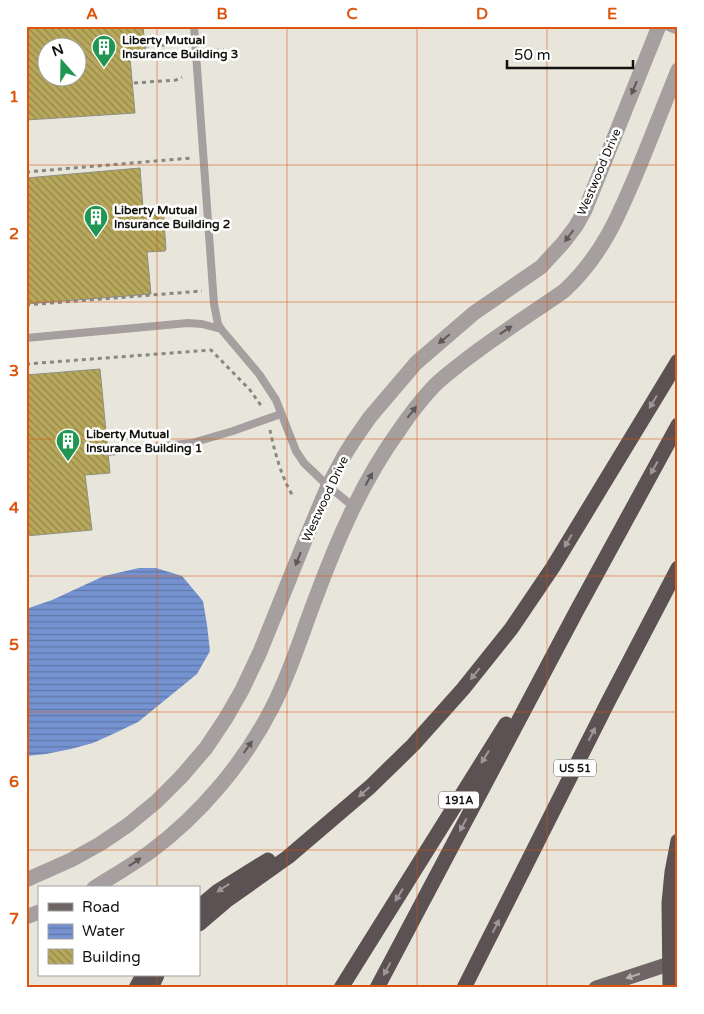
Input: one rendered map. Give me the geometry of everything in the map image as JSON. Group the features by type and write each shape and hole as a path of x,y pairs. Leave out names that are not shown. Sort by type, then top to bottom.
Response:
{"highway":[{"path":"200,923 226,901 288,857 370,786 413,745 463,689 498,645 553,567 678,361"},
{"path":"378,988 576,612 678,425"},
{"name":"US 51","path":"464,988 608,702 678,568"},
{"name":"191A","path":"340,988 576,612"},
{"path":"200,906 227,885 324,825"},
{"path":"677,845 676,882 678,895"},
{"path":"670,988 674,963 670,903 677,845"},
{"path":"136,988 142,976"},
{"path":"151,988 157,976"}],"main road":[{"path":"596,988 674,963"}],"street":[{"name":"Westwood Drive","path":"26,880 71,860 100,844 128,824 163,795 206,748 230,711 260,652 328,486 344,456 370,417 416,363 474,313 541,266 559,248 576,226 593,192 659,26"},
{"path":"97,886 150,852 207,800 232,770 273,706 290,668 326,570 354,507 399,430 423,398 436,385 481,347 564,291 575,281 594,257 621,211 678,70"},
{"path":"26,917 38,912"}],"lane":[{"path":"194,26 214,304 218,324 259,374 276,400 299,456 311,471 354,507"},
{"path":"666,26 678,31"},
{"path":"26,338 188,323 202,324 221,329"},
{"path":"108,452 179,446 233,431 281,414"}],"path":[{"path":"145,46 185,44"},
{"path":"211,51 224,50"},
{"path":"134,83 184,78"},
{"path":"26,172 191,158"},
{"path":"165,228 199,226"},
{"path":"26,305 202,291"},
{"path":"211,350 212,345"},
{"path":"26,364 211,350 250,390 262,407"},
{"path":"270,430 283,476 293,496"}],"water":[{"path":"139,568 156,568 182,576 203,601 210,651 197,674 138,722 113,734 93,743 71,749 26,756 26,609 52,600 104,576"}],"building":[{"name":"Liberty Mutual Insurance Building 3","path":"26,26 143,27 146,54 130,58 135,113 26,120"},
{"name":"Liberty Mutual Insurance Building 2","path":"140,168 143,208 163,208 166,249 165,251 147,252 151,294 26,304 26,178"},
{"name":"Liberty Mutual Insurance Building 1","path":"100,369 110,473 85,475 92,530 26,536 26,375"}],"place":[{"name":"Liberty Mutual Insurance Building 3","path":"104,68"},
{"name":"Liberty Mutual Insurance Building 2","path":"96,238"},
{"name":"Liberty Mutual Insurance Building 1","path":"68,462"}]}
